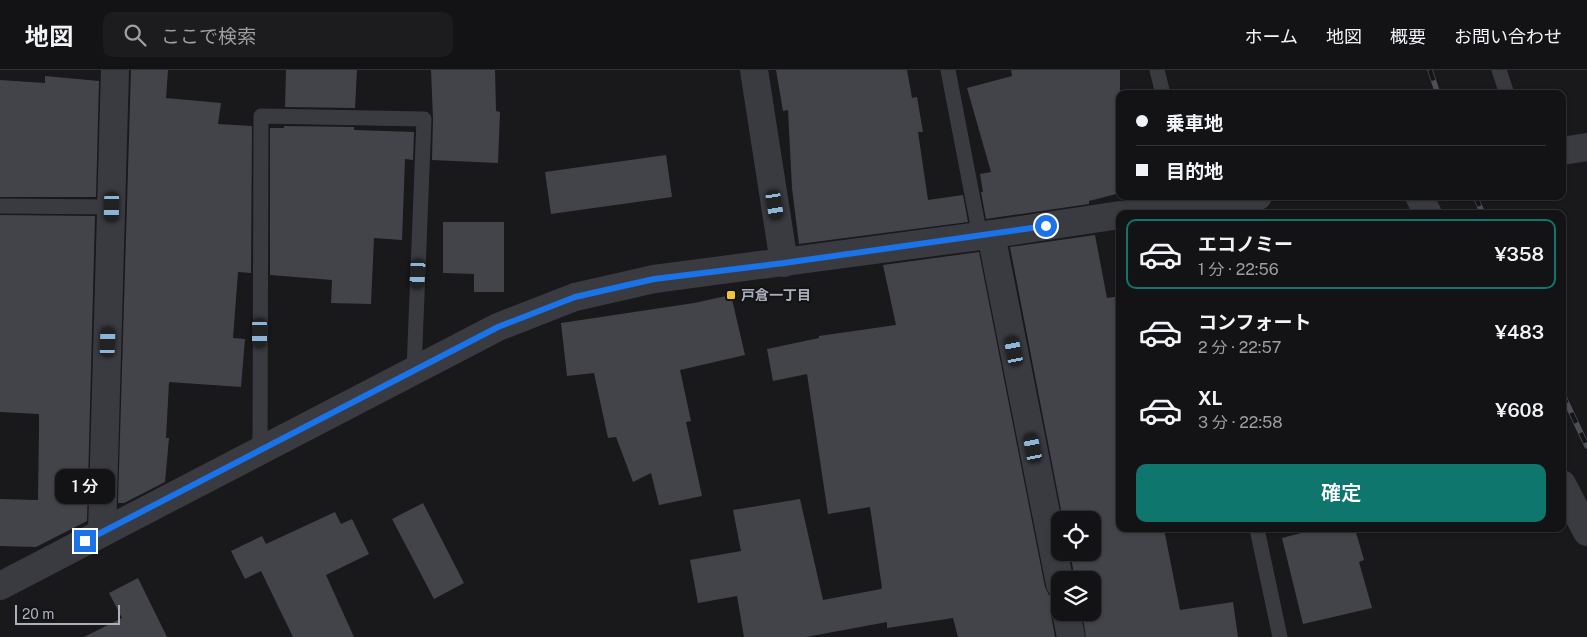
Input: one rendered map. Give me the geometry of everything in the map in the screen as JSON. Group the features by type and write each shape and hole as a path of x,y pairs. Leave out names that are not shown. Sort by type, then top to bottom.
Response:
{"street":[{"path":"102,533 115,70"},
{"path":"754,70 784,263"},
{"path":"1566,150 1587,147"},
{"path":"1156,210 1227,200"},
{"path":"0,586 498,327 575,297 654,279 784,263 1116,216"},
{"path":"985,235 1057,571"},
{"path":"1566,492 1587,532"},
{"path":"1068,621 1071,637"}],"lane":[{"path":"948,70 985,235"},
{"path":"1157,70 1161,90"},
{"path":"1499,70 1506,90"},
{"path":"260,451 261,116 424,119 414,370"},
{"path":"0,206 112,207"},
{"path":"1258,532 1280,637"}],"building":[{"path":"131,70 168,70 166,98 221,103 218,124 252,126 251,273 238,272 233,338 245,339 241,387 169,382 166,438 169,438 165,482 124,503 118,503"},
{"path":"286,70 357,70 355,108 285,107"},
{"path":"431,70 495,70 496,111 500,112 498,163 432,160"},
{"path":"776,70 907,70 912,98 917,97 923,132 918,132 928,200 963,195 968,222 799,244 792,188 788,110 783,111"},
{"path":"1011,70 1120,70 1120,90 1116,90 1116,194 1089,201 1089,204 986,219 980,174 991,172 967,88 1012,76"},
{"path":"45,76 99,81 96,197 0,197 0,80 45,83"},
{"path":"284,126 354,127 354,130 414,132 413,160 405,159 402,240 374,238 371,304 331,303 332,280 270,275 270,128 284,128"},
{"path":"666,155 672,197 551,214 545,172"},
{"path":"0,215 95,216 87,521 36,547 0,546 0,499 38,500 39,414 0,412"},
{"path":"443,222 504,222 504,292 474,292 474,274 443,273"},
{"path":"1095,235 1107,298 1116,297 1116,532 1165,532 1180,610 1233,602 1238,637 1086,637 1083,621 1101,621 1101,571 1073,571 1072,561 1101,561 1101,511 1061,511 1010,247"},
{"path":"979,252 1045,587 1051,596 1051,621 1055,637 958,637 953,618 887,628 887,622 806,637 744,637 737,596 698,603 690,560 741,551 733,510 800,499 823,600 882,588 870,507 828,514 807,374 773,381 767,349 819,338 819,336 896,325 883,265"},
{"path":"731,295 745,355 680,370 691,421 686,422 702,496 659,505 651,473 633,482 616,437 608,438 594,373 567,376 561,323 694,303"},
{"path":"423,503 464,583 434,599 392,519"},
{"path":"335,512 341,524 352,519 369,554 326,575 354,637 293,637 261,571 245,579 231,551 262,536 266,544"},
{"path":"1305,532 1356,532 1364,560 1359,562 1372,608 1303,624 1282,538"},
{"path":"138,578 167,637 84,637 122,618 109,593"}],"railway":[{"path":"1430,70 1437,90"},
{"path":"1477,200 1481,210"},
{"path":"1566,401 1587,446"}],"place":[{"name":"戸倉一丁目","path":"731,295"}],"route":[{"path":"85,541 498,327 575,297 654,279 784,263 1046,226"}]}
